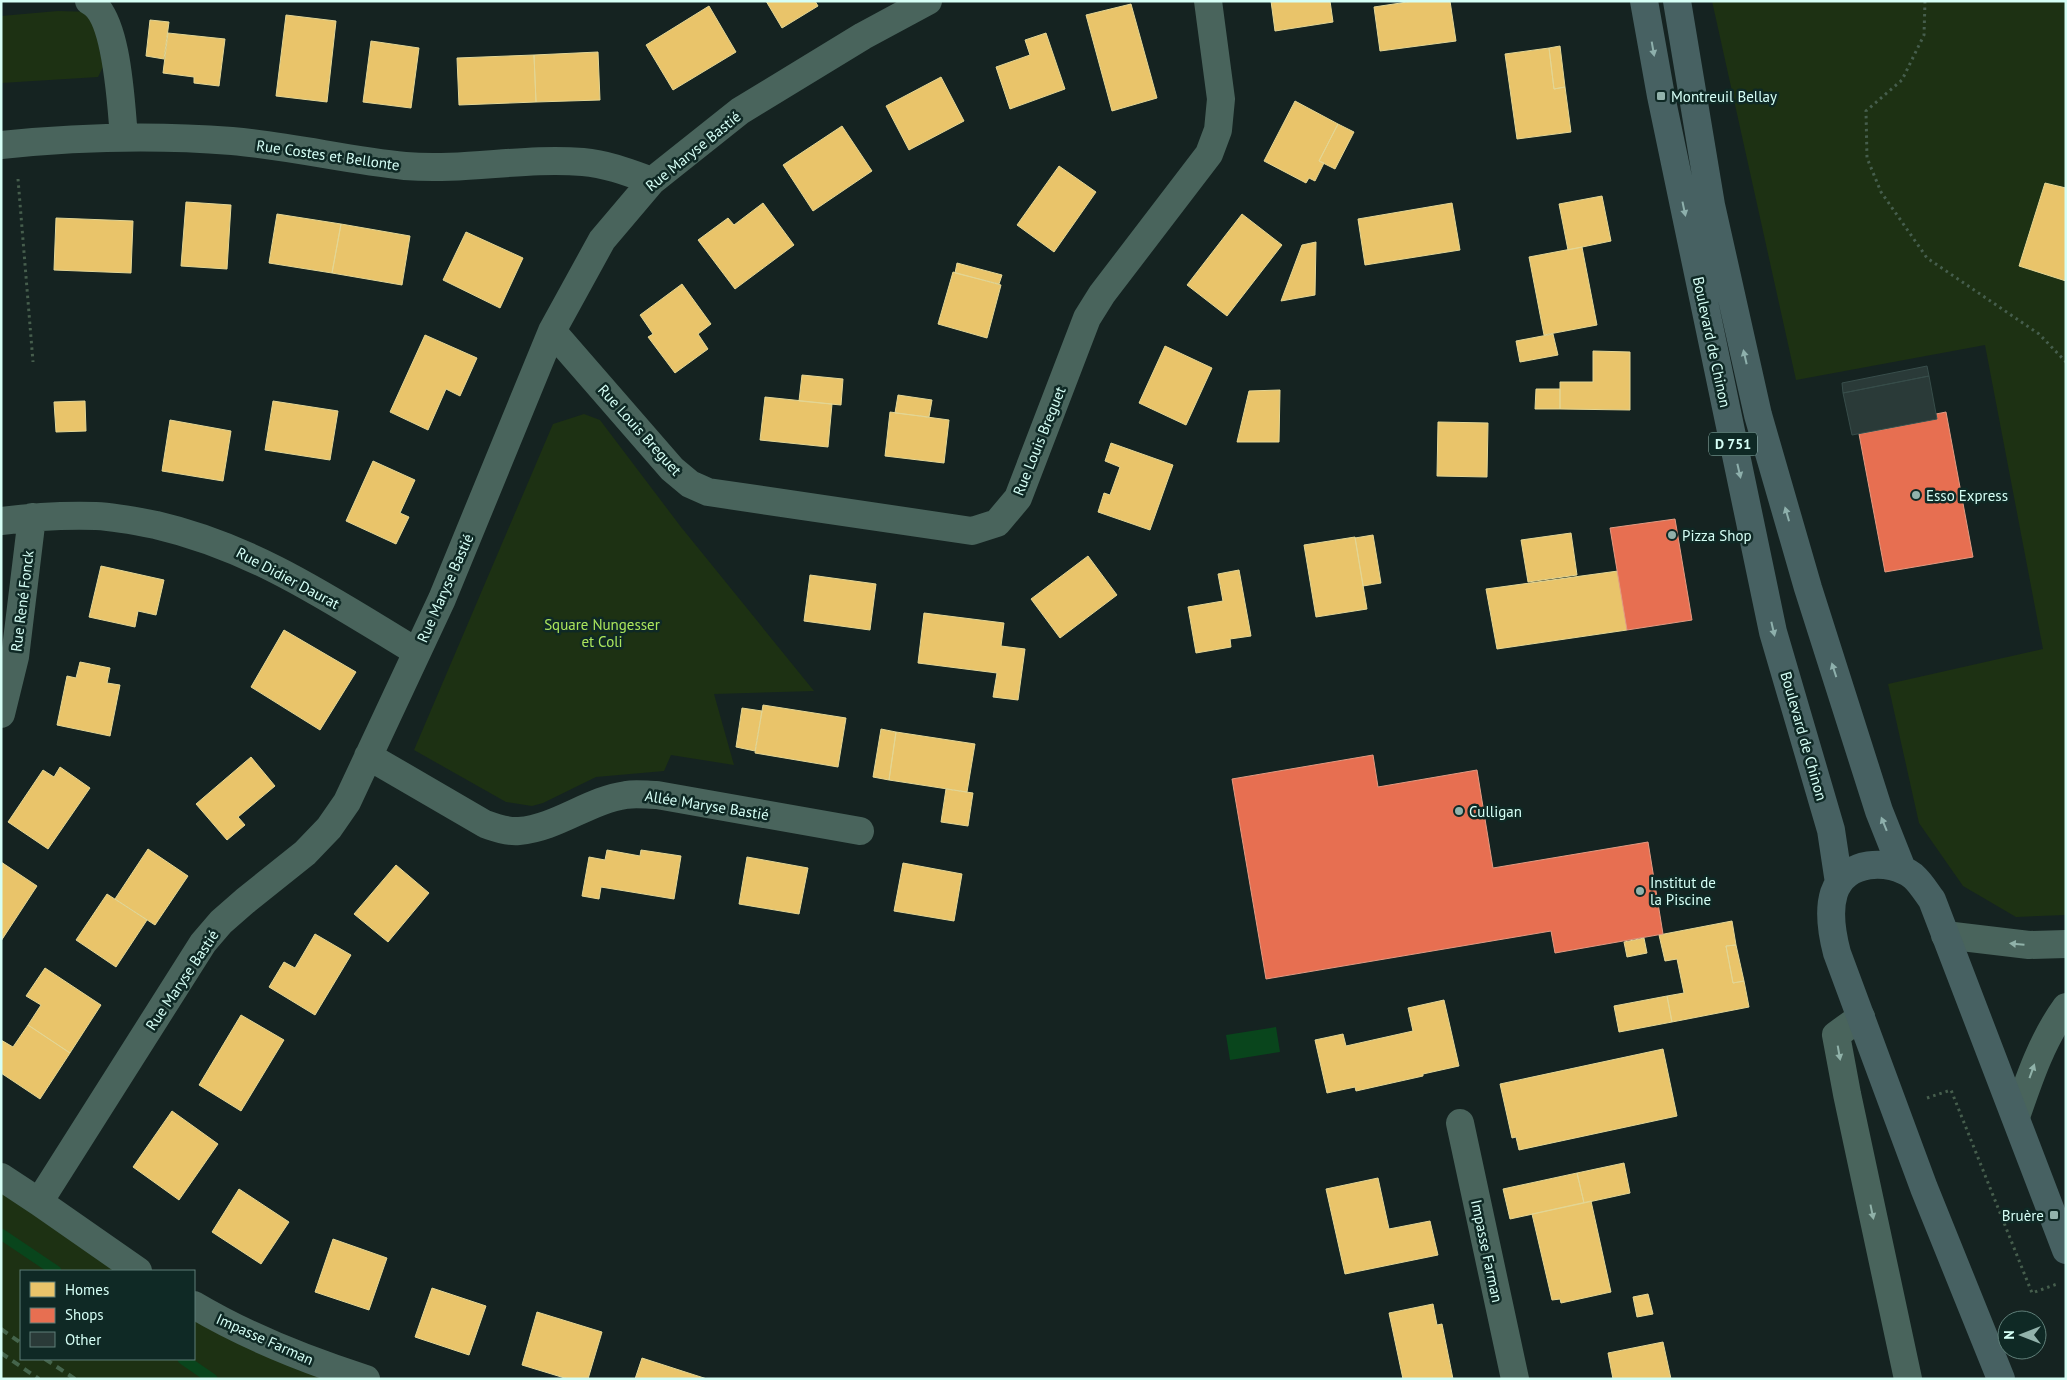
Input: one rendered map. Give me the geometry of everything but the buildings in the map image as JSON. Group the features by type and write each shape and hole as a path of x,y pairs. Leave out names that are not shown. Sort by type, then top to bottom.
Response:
{"main road":[{"name":"Boulevard de Chinon","path":"1644,1 1661,96 1773,632 1831,830 1839,884"},
{"name":"Boulevard de Chinon","path":"1678,1 1711,205 1758,415 1808,588 1879,811 1902,869"},
{"path":"1997,1377 1924,1188 1833,939 1832,901 1839,884 1852,871 1863,866 1887,865 1902,869 1918,882 1932,900 2066,1250"}],"street":[{"path":"89,1 95,4 105,18 112,40 124,137"},
{"name":"Rue Maryse Bastié","path":"39,1202 203,943 221,922 305,853 329,828 347,802 442,599 552,331 602,240 652,181 740,111 863,36 928,1"},
{"name":"Rue Louis Breguet","path":"552,331 672,469 690,484 699,488 726,496 972,531 997,523 1018,498 1087,318 1102,294 1209,154 1218,130 1222,99 1208,1"},
{"name":"Rue Costes et Bellonte","path":"8,144 124,137 233,141 414,166 449,168 547,161 584,162 614,167 652,181"},
{"name":"Rue Didier Daurat","path":"1,521 32,517 105,517 131,520 192,534 232,548 267,564 306,585 417,652"},
{"name":"Rue René Fonck","path":"1,714 15,657 32,517"},
{"name":"Allée Maryse Bastié","path":"368,756 485,824 504,830 519,831 538,827 610,798 639,794 667,797 860,831"},
{"path":"1945,935 2028,945 2066,944"},
{"path":"2016,1117 2035,1064 2054,1024 2066,1007"},
{"path":"1861,1017 1836,1035 1846,1094 1908,1379"},
{"name":"Impasse Farman","path":"1460,1122 1515,1379"},
{"path":"1,1177 137,1270"},
{"name":"Impasse Farman","path":"195,1306 225,1323 297,1356 366,1379"}],"path":[{"path":"1926,1 1924,35 1902,80 1866,110 1867,158 1881,192 1928,258 2039,334 2066,362"},
{"path":"8,144 33,362"},
{"path":"1896,1109 1952,1090 2032,1293 2066,1281"}],"green space":[{"path":"1712,1 2066,1 2066,188 2045,183 2020,266 2066,281 2066,915 2016,917 1963,886 1919,823 1888,684 2043,649 1985,345 1796,380"},
{"path":"58,11 92,12 103,67 98,77 1,83 1,16"},
{"name":"Square Nungesser et Coli","path":"584,414 600,420 681,527 814,691 714,694 734,765 671,755 664,771 596,777 543,803 532,806 506,802 414,750 553,424"},
{"path":"1,1179 137,1270 20,1270 20,1360 195,1360 195,1305 371,1379 1,1379"}],"shaded area":[{"path":"1276,1027 1280,1052 1230,1060 1226,1035"}],"waterway":[{"path":"1,1234 55,1270"},
{"path":"184,1360 212,1379"}],"railway":[{"path":"1,1329 20,1342"},
{"path":"1,1353 39,1379"},
{"path":"46,1360 75,1379"}],"place":[{"name":"Montreuil Bellay","path":"1661,96"},
{"name":"Esso Express","path":"1916,495"},
{"name":"Pizza Shop","path":"1672,535"},
{"name":"Culligan","path":"1459,811"},
{"name":"Institut de la Piscine","path":"1640,891"},
{"name":"Bruère","path":"2054,1215"}]}
